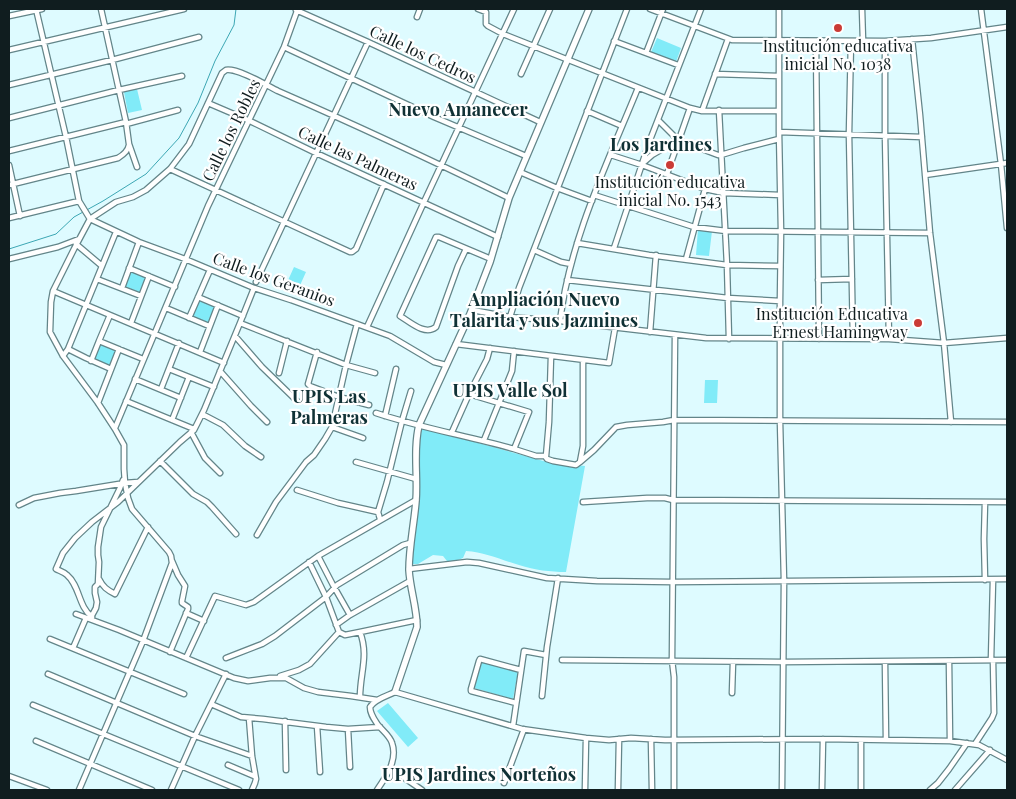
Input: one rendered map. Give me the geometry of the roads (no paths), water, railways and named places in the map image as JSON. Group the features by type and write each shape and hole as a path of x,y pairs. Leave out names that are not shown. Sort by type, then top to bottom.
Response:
{"street":[{"path":"9,16 38,9 79,201 90,219"},
{"path":"101,9 129,144 137,167"},
{"path":"9,50 184,9"},
{"path":"417,17 420,9"},
{"path":"478,9 486,12 486,24 503,34 690,108 702,111 779,111"},
{"path":"367,327 514,9"},
{"path":"521,74 550,9"},
{"path":"395,692 417,627 409,569 410,543 416,500 416,443 418,425 472,310 491,259 509,198 588,9"},
{"path":"510,318 519,288 627,9"},
{"path":"650,9 662,11 728,39 886,41 1007,27"},
{"path":"614,248 665,98 701,9"},
{"path":"779,9 780,421 784,581 782,790"},
{"path":"862,9 863,41"},
{"path":"982,9 1007,228"},
{"name":"Calle los Cedros","path":"296,10 540,122"},
{"name":"Calle los Robles","path":"115,428 216,190 284,47 296,10"},
{"path":"646,53 662,11"},
{"path":"9,85 199,37"},
{"path":"702,111 728,39"},
{"path":"912,39 930,233 944,343 951,422"},
{"path":"614,41 678,65"},
{"path":"816,41 819,339"},
{"path":"851,41 849,134 853,339"},
{"path":"886,41 885,135 888,339"},
{"path":"89,618 69,576 56,569 63,553 92,522 110,509 193,431 214,387 255,285 368,42"},
{"path":"284,47 526,156"},
{"path":"170,652 188,607 182,603 185,586 178,576 169,552 132,509 124,484 124,445 115,428 63,356 50,332 51,302 54,290 90,219 116,202 133,197 146,190 170,169 189,144 222,73 229,69 236,70 267,86 334,115 509,198"},
{"path":"715,74 779,76"},
{"path":"9,118 182,76"},
{"path":"560,321 563,296 581,227 638,88"},
{"name":"Calle las Palmeras","path":"208,103 498,237"},
{"path":"667,174 690,108"},
{"path":"9,151 178,110"},
{"path":"719,110 726,231 729,339"},
{"path":"587,111 622,126"},
{"path":"658,120 678,140 721,155 779,139"},
{"path":"779,132 922,137"},
{"path":"642,164 652,155 678,140"},
{"path":"11,184 118,158 125,153 129,144"},
{"path":"611,155 642,164 705,189 724,193 780,195"},
{"path":"925,175 1007,163"},
{"path":"9,165 11,184 20,216"},
{"path":"170,169 352,252 355,250 384,184"},
{"path":"520,172 592,201"},
{"path":"686,259 705,189"},
{"path":"594,195 694,227 726,231 930,233"},
{"path":"9,218 79,201"},
{"name":"Calle los Geranios","path":"90,219 116,232 210,270 390,336 434,362 446,365"},
{"path":"63,356 68,349 116,232"},
{"path":"466,249 436,326 432,330 427,331 400,316 436,237 466,249 491,259"},
{"path":"9,258 58,247 79,239"},
{"path":"122,288 140,242"},
{"path":"577,243 727,265 780,266"},
{"path":"76,244 102,266"},
{"path":"534,250 561,262 571,264"},
{"path":"650,332 656,255"},
{"path":"130,268 175,287"},
{"path":"189,318 210,270"},
{"path":"130,323 149,276"},
{"path":"97,279 142,296"},
{"path":"818,280 852,279"},
{"path":"567,280 728,298 780,301"},
{"path":"54,290 224,363"},
{"path":"198,297 243,316"},
{"path":"200,352 218,306"},
{"path":"166,308 210,326"},
{"path":"472,310 510,318 560,321 675,335 729,339 888,339 944,343 1007,338"},
{"path":"91,360 110,315"},
{"path":"240,323 346,365 375,373"},
{"path":"257,535 276,502 306,462 314,455 332,427 357,324"},
{"path":"456,344 607,363 610,362 614,328"},
{"path":"674,790 672,582 675,335"},
{"path":"235,336 262,367 297,401"},
{"path":"99,341 144,359"},
{"path":"279,373 287,341"},
{"path":"160,389 179,343"},
{"path":"452,432 487,359 490,348"},
{"path":"68,349 111,369"},
{"path":"98,404 119,349"},
{"path":"484,440 512,371 514,351"},
{"path":"317,352 308,384 339,397 369,405"},
{"path":"545,456 549,422 551,356"},
{"path":"580,462 583,446 583,360"},
{"path":"169,369 214,387"},
{"path":"385,416 396,369"},
{"path":"220,371 267,422"},
{"path":"172,420 189,377"},
{"path":"135,379 181,398"},
{"path":"380,520 378,512 411,391"},
{"path":"469,394 529,412 514,449"},
{"path":"126,401 193,431 205,458 220,472"},
{"path":"376,413 484,440 536,456 545,456 553,462 576,465 594,450 616,427 674,420 1007,422"},
{"path":"202,414 224,425 245,446 261,457"},
{"path":"332,427 363,438"},
{"path":"160,461 193,494 207,502 236,534"},
{"path":"356,462 416,479"},
{"path":"19,505 34,498 52,494 138,482"},
{"path":"73,648 96,608 95,587 98,584 99,562 98,538 103,521 124,484"},
{"path":"297,490 319,498 378,512"},
{"path":"583,502 647,498 673,500 1007,502"},
{"path":"186,658 215,596 246,605 254,602 318,556 416,500"},
{"path":"985,502 985,580"},
{"path":"98,576 103,586 115,594 148,527"},
{"path":"226,658 262,644 275,636 335,588 403,545 410,543"},
{"path":"318,556 350,614"},
{"path":"79,790 143,641 172,559"},
{"path":"309,562 326,597 339,632 345,635 417,620"},
{"path":"409,569 467,562 547,578 597,581 1007,579"},
{"path":"542,696 546,655 558,578"},
{"path":"975,744 994,713 992,660 993,580"},
{"path":"336,624 350,614 410,581"},
{"path":"186,612 204,621"},
{"path":"76,614 248,681 284,676 306,667 339,632"},
{"path":"360,632 365,658 360,697"},
{"path":"50,639 184,694"},
{"path":"513,726 524,650 546,655"},
{"path":"516,703 470,689 480,659 521,670"},
{"path":"562,660 885,662 1007,660"},
{"path":"949,661 950,740"},
{"path":"732,693 733,662"},
{"path":"885,662 886,740"},
{"path":"48,674 195,736 252,756"},
{"path":"171,790 226,674"},
{"path":"270,678 286,678 304,688 318,692 377,700"},
{"path":"378,790 390,768 394,752 389,738 370,711 371,705 377,700 395,692 524,729 586,738 609,740 631,738 950,740 975,744 1007,760"},
{"path":"211,704 241,717 348,729 380,727"},
{"path":"33,705 239,790"},
{"path":"249,718 255,783 252,790"},
{"path":"285,721 286,770"},
{"path":"317,726 320,772"},
{"path":"348,729 350,767"},
{"path":"504,783 524,729"},
{"path":"585,790 586,738"},
{"path":"651,739 652,790"},
{"path":"822,739 822,790"},
{"path":"618,740 618,790"},
{"path":"861,740 861,790"},
{"path":"36,741 152,790"},
{"path":"930,790 938,783 967,743"},
{"path":"955,790 990,750"},
{"path":"228,766 254,776"},
{"path":"390,768 422,790"},
{"path":"9,776 47,790"}],"waterway":[{"path":"9,249 56,234 74,217 146,174 179,138 198,103 215,61 234,25 236,9"}],"place":[{"name":"Institución educativa inicial No. 1038","path":"838,28"},
{"name":"Institución educativa inicial No. 1543","path":"670,165"},
{"name":"Institución Educativa Ernest Hamingway","path":"918,323"}],"district":[{"name":"Nuevo Amanecer","path":"458,110"},
{"name":"Los Jardines","path":"661,145"},
{"name":"Ampliación Nuevo Talarita y sus Jazmines","path":"544,310"},
{"name":"UPIS Valle Sol","path":"510,391"},
{"name":"UPIS Las Palmeras","path":"329,407"},
{"name":"UPIS Jardines Norteños","path":"479,775"}]}
